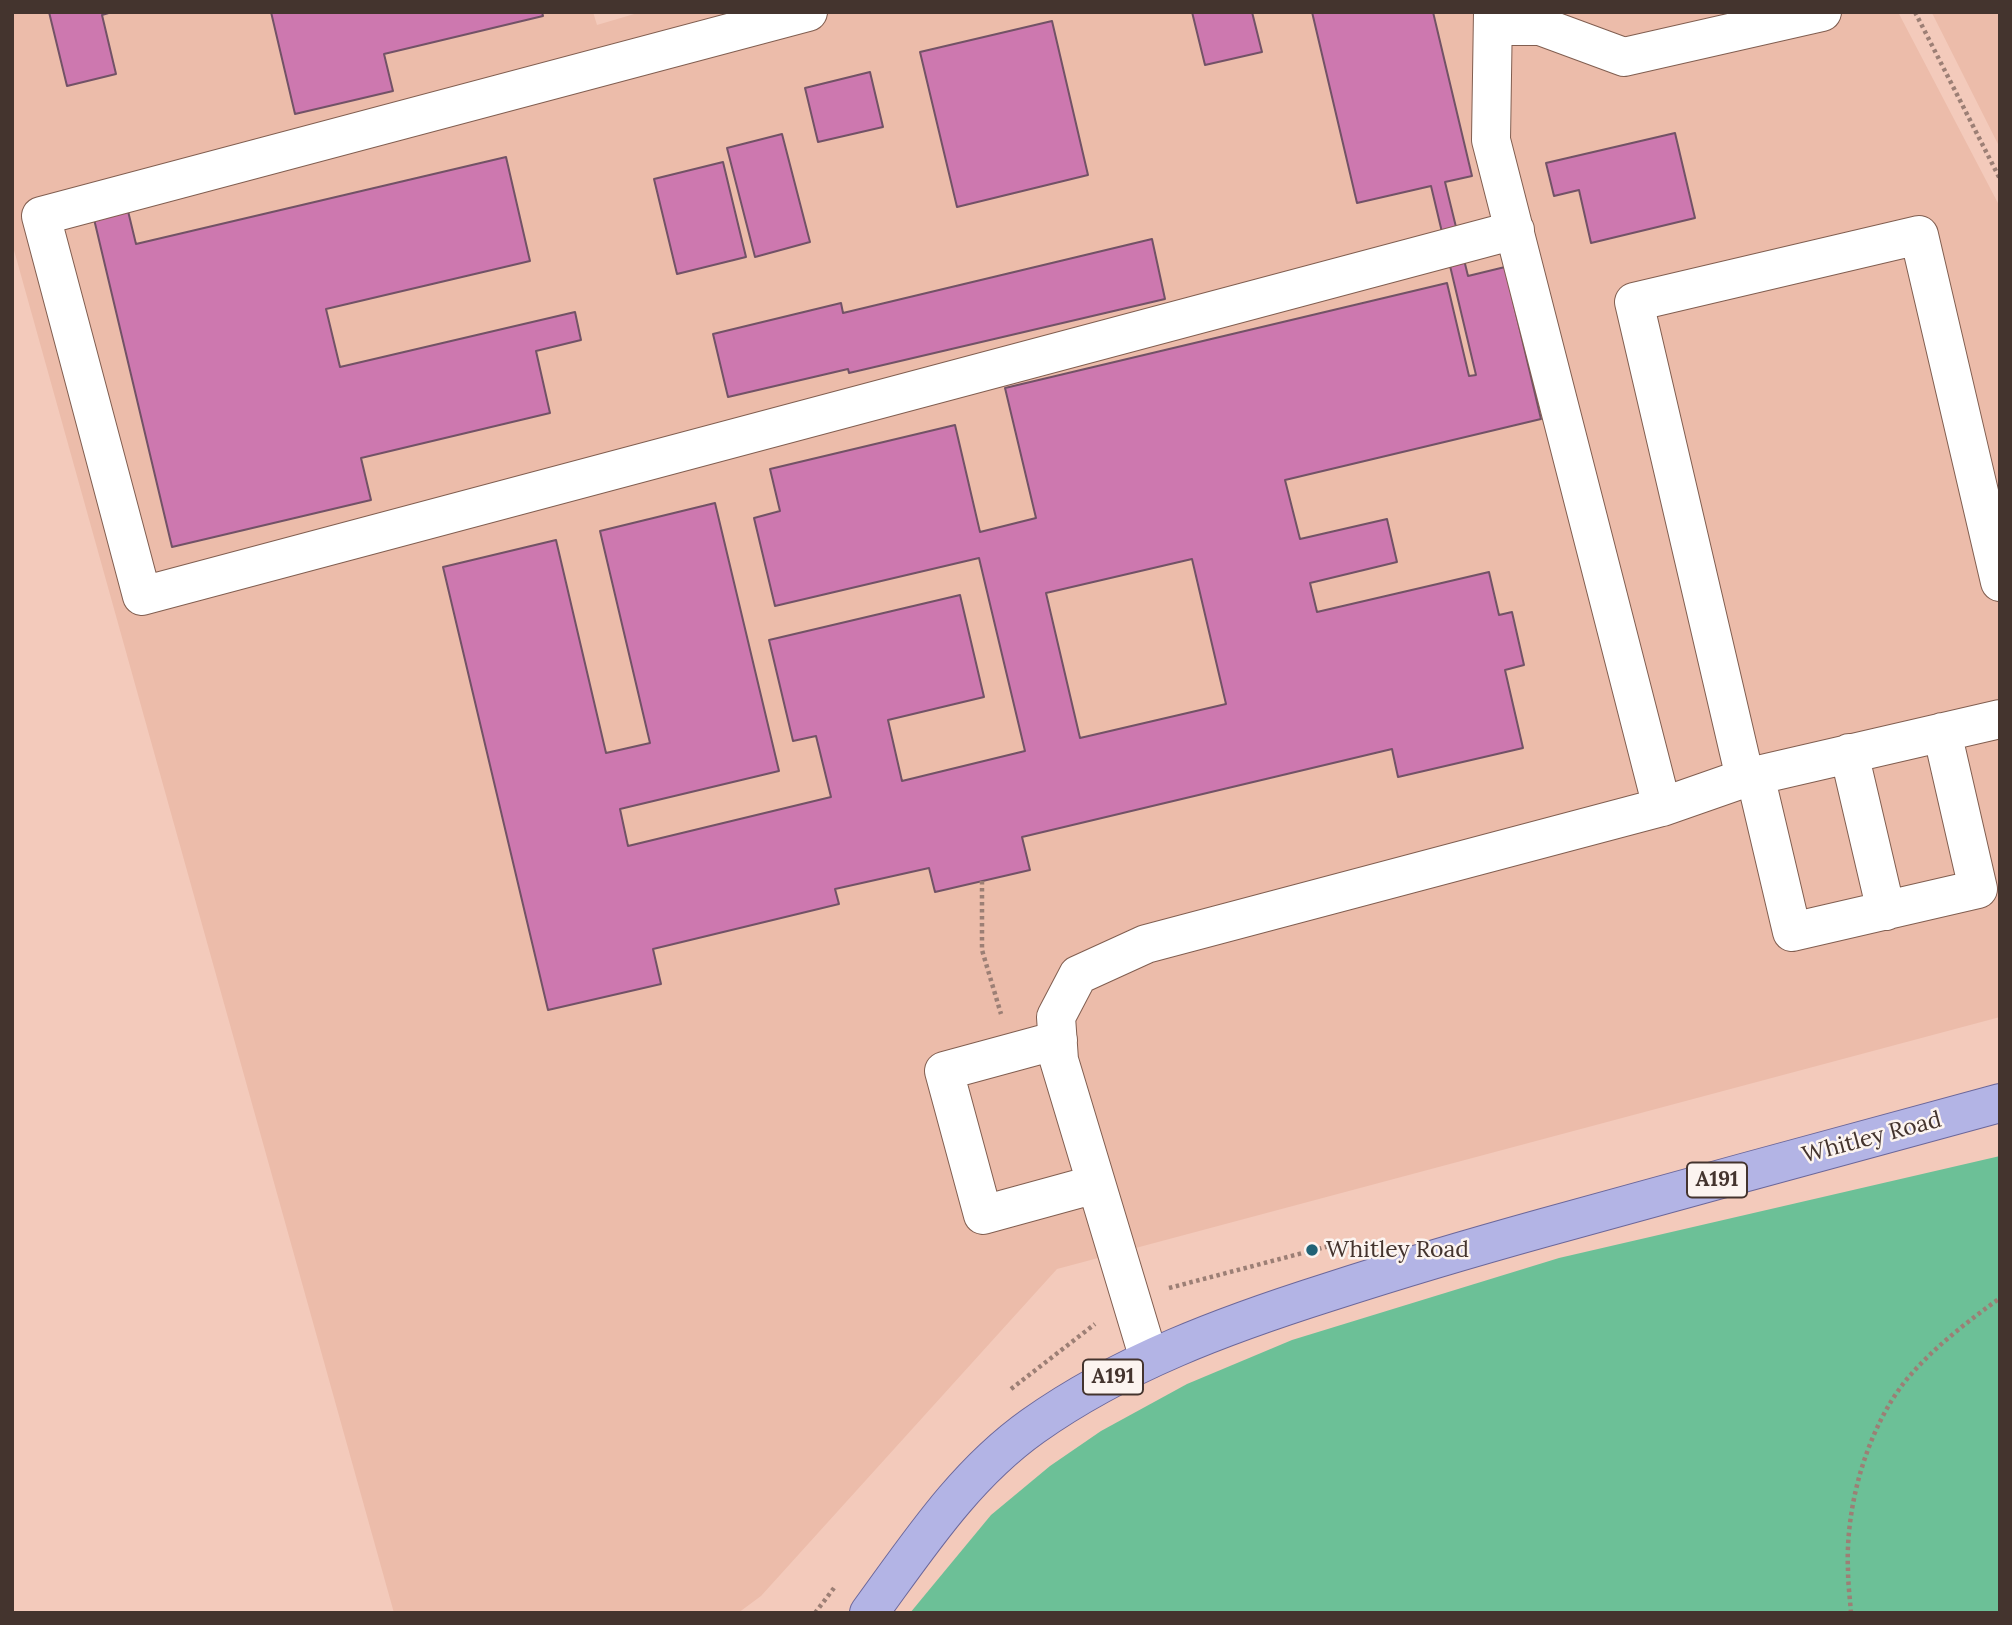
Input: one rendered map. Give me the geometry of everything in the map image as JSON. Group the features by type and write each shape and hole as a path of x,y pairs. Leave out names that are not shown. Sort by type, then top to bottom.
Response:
{"main road":[{"name":"Whitley Road","path":"869,1613 952,1501 998,1455 1030,1428 1089,1389 1149,1359 1250,1317 1435,1258 2000,1102"}],"lane":[{"path":"808,12 41,216 142,596 1515,230"},
{"path":"1662,807 1491,140 1493,19 1540,26 1624,57 1822,12"},
{"path":"1942,732 1978,889 1792,932 1750,777 1634,302 1919,235 2000,582"},
{"path":"1149,1359 1059,1060 1056,1017 1078,975 1146,944 1662,807 1750,777 2000,719"},
{"path":"1849,753 1886,911"},
{"path":"1058,1040 944,1071 983,1215 1096,1184"}],"path":[{"path":"1915,12 2000,178"},
{"path":"982,881 982,950 1012,1053"},
{"path":"1852,1613 1848,1569 1852,1516 1863,1466 1881,1420 1908,1378 1961,1328 2000,1298"}],"shaded area":[{"path":"12,12 593,12 597,25 641,12 1898,12 2000,207 2000,1017 1057,1269 761,1596 738,1613 394,1613 12,243"},
{"path":"1931,12 2000,12 2000,148 1933,15"}],"green space":[{"path":"2000,1156 2000,1613 910,1613 991,1515 1050,1466 1101,1431 1187,1384 1292,1340 1559,1258"}],"building":[{"path":"49,12 112,12 102,15 116,74 67,86"},
{"path":"271,12 542,12 543,16 384,54 393,91 295,114"},
{"path":"1192,12 1252,12 1262,52 1205,65"},
{"path":"1312,12 1433,12 1472,176 1445,182 1468,276 1505,267 1541,419 1285,480 1300,539 1387,519 1397,562 1310,583 1317,612 1489,572 1499,615 1512,612 1524,665 1505,670 1523,748 1398,777 1392,749 1022,837 1030,870 935,892 929,868 835,889 839,904 653,949 661,984 548,1010 443,567 556,540 606,753 650,743 600,531 715,503 779,771 620,809 628,846 831,797 816,736 793,741 769,640 960,595 984,697 888,720 902,781 1025,751 979,558 775,606 754,518 780,511 770,469 955,425 980,532 1036,518 1005,388 1447,283 1469,376 1476,375 1431,186 1357,203","holes":["1192,559 1226,704 1080,738 1046,593"]},
{"path":"1052,21 1088,175 957,207 920,52"},
{"path":"870,72 883,127 818,142 805,88"},
{"path":"1675,133 1695,218 1591,243 1579,190 1554,196 1546,163"},
{"path":"782,134 810,242 755,257 727,148"},
{"path":"506,157 530,261 326,309 340,367 575,312 581,340 536,351 550,413 361,458 371,500 172,547 94,219 128,211 136,244"},
{"path":"723,162 746,257 677,274 654,179"},
{"path":"1152,239 1165,299 849,373 848,369 728,397 713,334 841,303 843,313"}],"place":[{"name":"Whitley Road","path":"1312,1250"}]}
